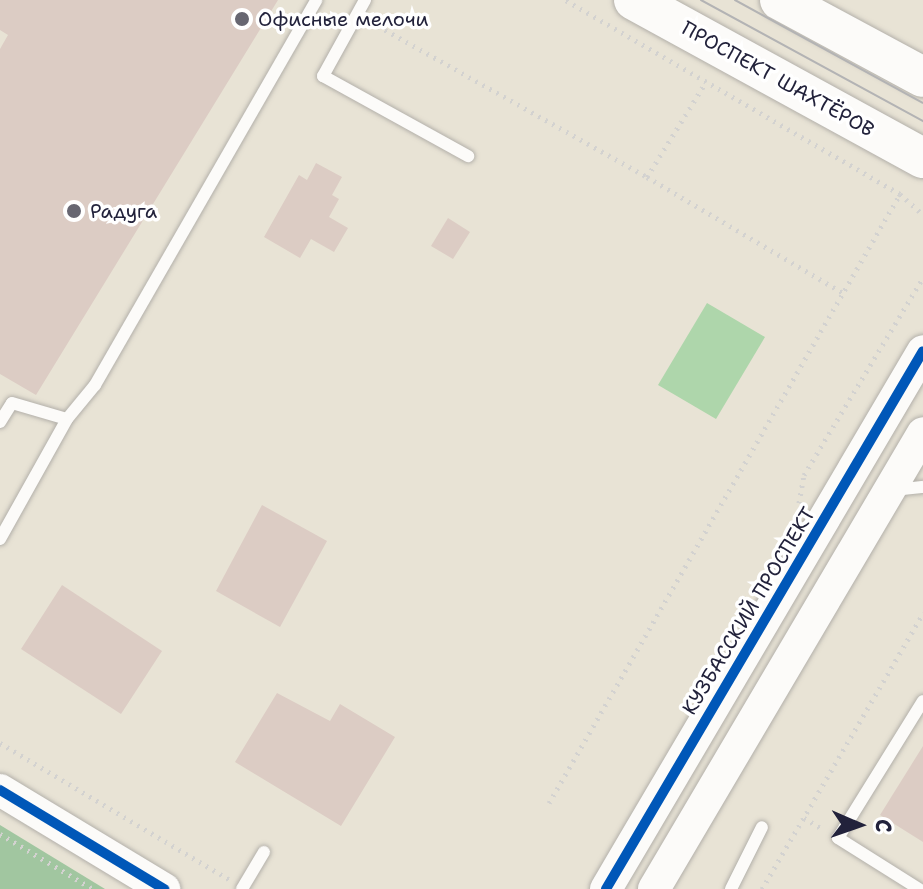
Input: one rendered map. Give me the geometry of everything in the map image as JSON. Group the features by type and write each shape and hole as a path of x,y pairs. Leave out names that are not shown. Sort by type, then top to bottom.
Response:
{"main road":[{"name":"ПРОСПЕКТ ШАХТЁРОВ","path":"634,0 923,158"},
{"path":"780,0 923,77"}],"street":[{"name":"КУЗБАССКИЙ ПРОСПЕКТ","path":"606,889 923,351"},
{"path":"657,888 923,433"},
{"path":"0,790 164,889"}],"lane":[{"path":"0,539 67,419 95,385 316,0"},
{"path":"365,0 323,76 468,156"},
{"path":"0,395 12,403 67,419"},
{"path":"0,422 12,403"},
{"path":"889,490 923,487"},
{"path":"919,889 838,838 923,701"},
{"path":"731,889 762,827"},
{"path":"242,888 264,852"}],"path":[{"path":"565,0 900,194 923,215"},
{"path":"357,14 647,177 843,293"},
{"path":"647,177 706,82"},
{"path":"549,803 900,194"},
{"path":"762,889 923,613"},
{"path":"0,743 242,888"},
{"path":"0,834 93,889"}],"green space":[{"path":"707,303 765,337 716,419 658,385"},
{"path":"0,825 105,889 0,889"}],"building":[{"name":"Радуга","path":"0,0 278,0 36,395 0,374 0,49 8,35 0,30"},
{"path":"316,163 342,177 332,195 339,199 329,217 348,228 334,252 311,239 300,258 264,237 299,175 307,180"},
{"path":"448,218 470,232 453,259 431,246"},
{"path":"262,505 327,541 280,627 216,591"},
{"path":"62,585 162,651 121,714 21,649"},
{"path":"277,693 330,721 340,704 395,737 341,826 235,762"},
{"path":"923,746 923,842 880,815"}],"tram line":[{"path":"701,0 923,121"},
{"path":"735,0 923,103"}],"cycle path":[{"path":"606,889 923,351"},
{"path":"0,790 164,889"}],"place":[{"name":"Офисные мелочи","path":"242,19"},
{"name":"Радуга","path":"74,211"}]}
